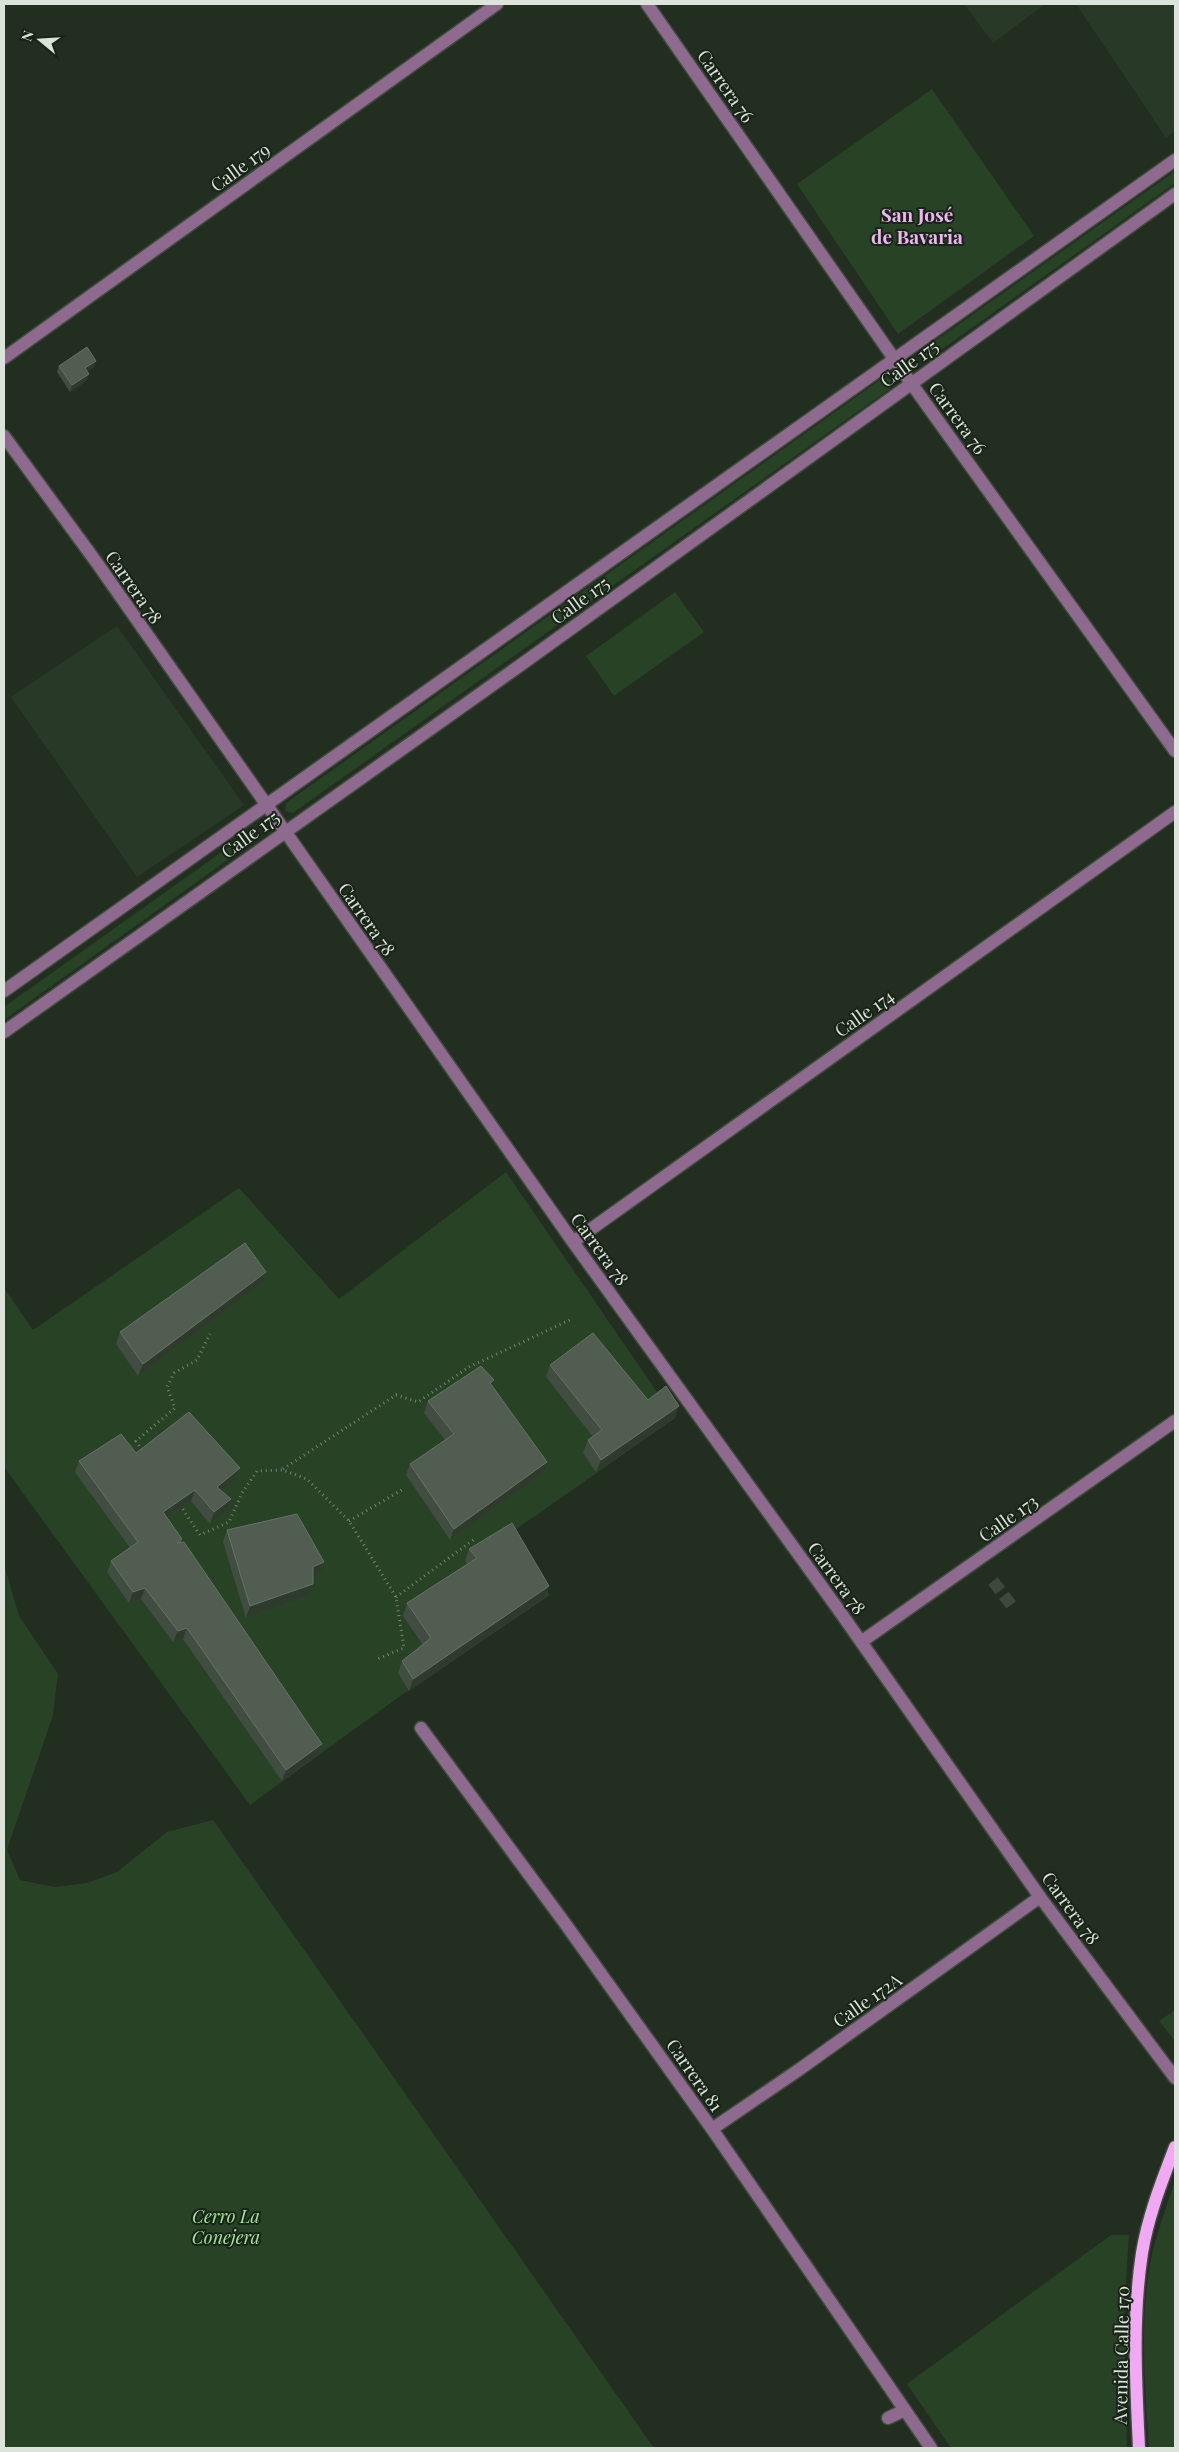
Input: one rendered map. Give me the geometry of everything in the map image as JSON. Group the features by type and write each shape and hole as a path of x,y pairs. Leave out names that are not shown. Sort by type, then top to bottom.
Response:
{"main road":[{"name":"Avenida Calle 170","path":"1139,2448 1136,2309 1142,2252 1152,2212 1175,2147"}],"street":[{"name":"Calle 179","path":"4,358 497,4"},
{"name":"Carrera 76","path":"647,4 896,358 911,383 1175,751"},
{"name":"Calle 175","path":"4,991 1175,160"},
{"name":"Calle 175","path":"4,1032 284,831 522,664 1175,194"},
{"name":"Carrera 78","path":"4,436 97,563 573,1242 861,1642 1040,1897 1175,2078"},
{"name":"Calle 174","path":"573,1242 1175,812"},
{"name":"Calle 173","path":"861,1642 1175,1421"},
{"name":"Carrera 81","path":"421,1728 564,1922 712,2129 931,2448"},
{"name":"Calle 172A","path":"712,2129 912,1990 1040,1897"},
{"path":"888,2418 904,2410"}],"path":[{"path":"283,1470 396,1395 418,1402 468,1367 572,1319"},
{"path":"146,1456 136,1441 175,1408 167,1387 174,1373 198,1360 210,1334"},
{"path":"179,1504 200,1535 229,1522 242,1493 257,1472 283,1470 307,1479 349,1521 396,1597 404,1648 375,1660"},
{"path":"349,1521 405,1488"},
{"path":"396,1597 476,1538"}],"shaded area":[{"path":"964,4 1045,4 993,43"},
{"path":"1076,4 1175,4 1175,131 1166,138"},
{"path":"117,626 244,805 137,877 11,697"}],"green space":[{"path":"932,89 1034,236 898,334 797,184"},
{"path":"1175,171 1175,183 927,360 921,358 921,351"},
{"path":"884,377 892,380 891,388 293,813 285,811 286,803"},
{"path":"675,592 704,632 614,696 586,656"},
{"path":"251,831 258,832 257,839 4,1020 4,1007"},
{"path":"506,1172 675,1418 508,1535 550,1595 396,1699 250,1805 4,1467 4,1288 33,1330 239,1188 339,1299"},
{"name":"Cerro La Conejera","path":"4,1564 19,1616 58,1674 53,1715 7,1850 20,1880 54,1887 87,1883 117,1872 167,1832 213,1820 654,2448 4,2448"},
{"path":"1175,2010 1175,2041 1159,2021"},
{"path":"1175,2180 1175,2448 1149,2448 1144,2347 1146,2295 1154,2246"},
{"path":"1111,2235 1129,2235 1124,2310 1127,2448 951,2448 907,2384"}],"building":[{"path":"87,347 96,361 85,368 89,374 72,385 59,366"},
{"path":"245,1243 266,1272 143,1364 120,1332"},
{"path":"593,1333 648,1400 666,1386 679,1406 601,1460 588,1440 602,1430 550,1365"},
{"path":"481,1366 494,1380 490,1383 547,1462 454,1529 410,1464 454,1434 428,1401"},
{"path":"189,1412 240,1468 217,1487 231,1499 214,1512 195,1490 163,1512 182,1539 177,1543 184,1542 322,1744 286,1770 187,1628 178,1631 145,1588 133,1592 111,1561 138,1542 79,1461 121,1434 136,1453"},
{"path":"297,1514 324,1562 313,1567 313,1584 250,1606 227,1530"},
{"path":"512,1523 549,1586 413,1679 402,1661 431,1638 407,1603 477,1558 469,1549"}],"tunnel":[{"path":"993,1581 1012,1606"}],"district":[{"name":"San José de Bavaria","path":"917,225"}]}
